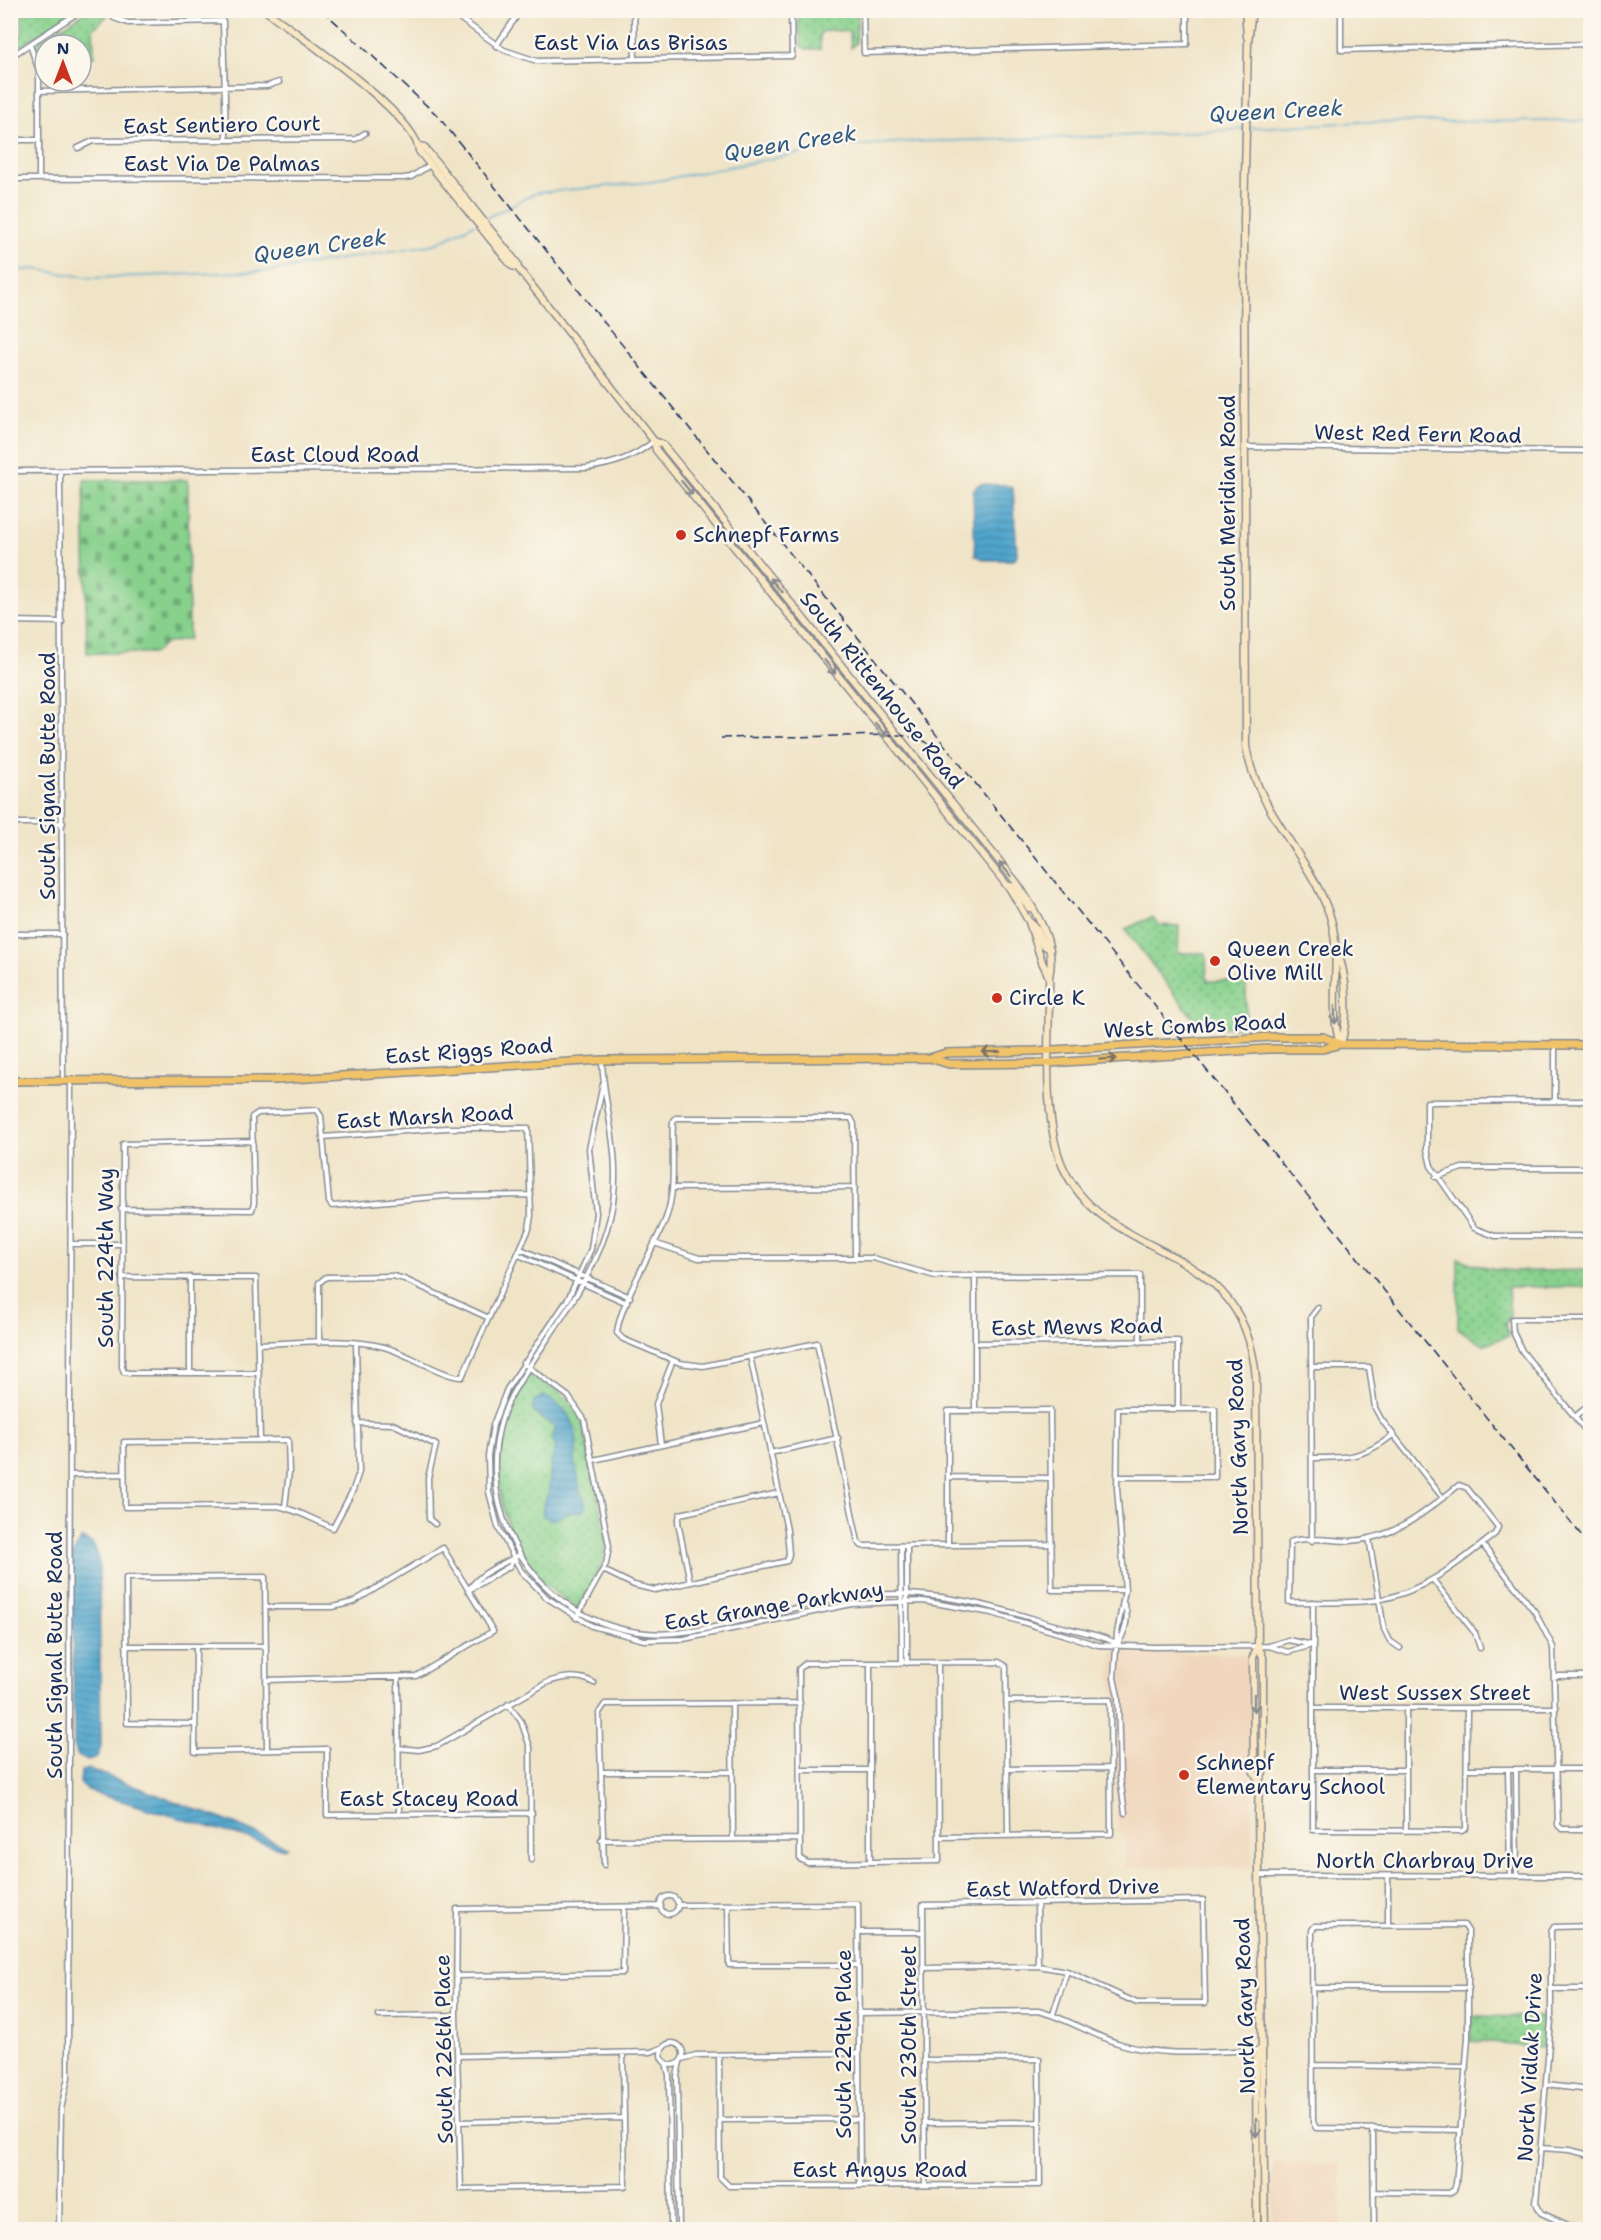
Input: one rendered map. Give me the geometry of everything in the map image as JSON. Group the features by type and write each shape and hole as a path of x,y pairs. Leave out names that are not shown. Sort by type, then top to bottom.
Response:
{"main road":[{"name":"South Rittenhouse Road","path":"265,10 361,82 398,118 430,165 460,196"},
{"name":"South Meridian Road","path":"1245,10 1248,42"},
{"name":"South Meridian Road","path":"1252,10 1248,42 1245,157 1248,755 1263,797 1325,904 1332,923 1335,943 1343,965 1345,1028 1340,1044"},
{"name":"South Rittenhouse Road","path":"419,146 424,147 460,196 517,263 518,268 654,441 656,450 1006,885 1029,922 1049,977"},
{"name":"South Rittenhouse Road","path":"654,441 662,444 1017,883 1037,914 1053,959 1049,977 1050,1050"},
{"path":"1006,885 1014,887 1029,909 1037,914"},
{"path":"1029,922 1037,929 1043,945 1050,949"},
{"name":"West Combs Road","path":"1050,1050 1272,1037 1323,1037 1340,1044"},
{"name":"West Combs Road","path":"1049,1063 1268,1049 1323,1049 1340,1044 1590,1045"},
{"name":"East Riggs Road","path":"10,1081 275,1080 603,1060 930,1058 946,1053 1050,1050"},
{"name":"North Gary Road","path":"1050,1050 1051,1131 1060,1159 1074,1187 1090,1205 1114,1224 1193,1267 1209,1280 1236,1309 1250,1342 1256,1379 1258,1646 1263,1657 1263,1772 1259,1781 1259,1875 1260,2050 1264,2056 1265,2229"},
{"name":"East Riggs Road","path":"930,1058 949,1064 1049,1063"},
{"path":"1257,2229 1256,2058 1260,2050"}],"street":[{"path":"10,57 82,10"},
{"path":"107,10 114,18 128,23 223,21 226,139"},
{"name":"East Via Las Brisas","path":"448,10 496,46 518,57 537,61 792,56 791,10"},
{"path":"496,46 521,10"},
{"path":"634,10 635,59"},
{"path":"863,10 864,53 1187,44 1186,10"},
{"path":"1341,10 1341,50 1590,44"},
{"path":"30,45 33,54"},
{"path":"93,90 267,86 279,82"},
{"path":"39,93 39,179"},
{"name":"East Sentiero Court","path":"78,148 93,141 356,139 365,133"},
{"path":"10,140 39,140"},
{"name":"East Via De Palmas","path":"10,179 404,178 411,177 430,165"},
{"name":"East Cloud Road","path":"10,471 587,468 611,465 630,458 654,441"},
{"name":"West Red Fern Road","path":"1245,447 1590,451"},
{"name":"South Signal Butte Road","path":"59,2229 61,2109 68,2077 71,1475 71,1244 63,934 60,471"},
{"path":"10,621 62,622"},
{"path":"10,823 63,823"},
{"path":"10,933 63,934"},
{"path":"1555,1045 1555,1101"},
{"path":"603,1060 603,1084"},
{"name":"East Grange Parkway","path":"603,1084 589,1149 596,1223 591,1249 568,1299 507,1389 498,1411 488,1455 492,1508 514,1558 531,1583 547,1598 576,1618 619,1635 666,1640 684,1639 852,1604 923,1601 963,1606 1098,1645 1269,1646"},
{"name":"East Grange Parkway","path":"603,1084 615,1161 615,1186 607,1230 570,1310 529,1367 504,1411 495,1459 495,1482 501,1515 519,1555 542,1584 579,1613 624,1630 673,1633 851,1597 907,1594 945,1596 987,1605 1069,1630 1111,1639 1118,1645"},
{"path":"1590,1101 1427,1102 1428,1158 1436,1177 1471,1225 1479,1232 1495,1236 1590,1236"},
{"name":"East Marsh Road","path":"253,1141 252,1117 254,1114 320,1112 323,1137 446,1128 528,1128 531,1195"},
{"path":"855,1258 855,1125 851,1118 674,1120 672,1188 666,1217 627,1304 618,1333 623,1339 674,1360 703,1366 810,1342 819,1346 858,1542 862,1546 1052,1545"},
{"path":"258,1344 356,1343 398,1351 457,1378 462,1377 529,1229 531,1195 447,1196 333,1206 329,1202 323,1137"},
{"path":"121,1209 252,1209 254,1203 253,1141"},
{"name":"South 224th Way","path":"190,1373 124,1372 121,1209 123,1144 253,1141"},
{"path":"1436,1177 1462,1168 1590,1168"},
{"path":"672,1188 855,1187"},
{"path":"654,1243 699,1258 873,1258 935,1276 1140,1275 1140,1342"},
{"path":"71,1244 122,1244"},
{"path":"521,1249 630,1297"},
{"path":"519,1255 627,1304"},
{"path":"975,1275 975,1411"},
{"path":"319,1343 319,1283 321,1279 381,1276 404,1279 489,1318"},
{"path":"122,1277 256,1278 260,1440"},
{"path":"190,1277 190,1373 259,1373"},
{"path":"1312,1541 1311,1317 1318,1308"},
{"path":"1590,1319 1512,1319 1516,1342 1590,1436"},
{"name":"East Mews Road","path":"976,1343 1178,1341 1178,1409"},
{"path":"285,1508 289,1472 288,1440 124,1442 124,1507 285,1508 333,1528 353,1490 358,1472 356,1343"},
{"path":"603,1570 655,1590 787,1561 789,1554 787,1530 750,1356"},
{"path":"661,1445 656,1404 674,1360"},
{"path":"523,1363 568,1396 581,1412 593,1460 609,1539 608,1554 603,1570 576,1618"},
{"path":"1312,1367 1363,1366 1371,1370 1374,1408 1393,1436 1443,1498"},
{"path":"1575,1417 1590,1404"},
{"path":"1117,1477 1215,1477 1215,1408 1118,1409 1117,1477 1125,1590 1124,1604 1120,1610 1114,1678 1118,1696 1120,1777 1125,1813"},
{"path":"948,1545 948,1411 1050,1410 1052,1590 1125,1590"},
{"path":"357,1423 393,1424 436,1445 428,1478 429,1519 435,1524"},
{"path":"593,1460 764,1424"},
{"path":"1312,1458 1351,1458 1370,1451 1393,1436"},
{"path":"770,1453 838,1438"},
{"path":"71,1475 124,1474"},
{"path":"948,1478 1051,1478"},
{"path":"1459,1485 1467,1488 1498,1527 1482,1544 1433,1580 1378,1600 1289,1602 1290,1542 1369,1538 1410,1523 1443,1498 1459,1485"},
{"path":"690,1582 678,1522 680,1514 779,1493"},
{"path":"1369,1538 1384,1629 1390,1641 1400,1648"},
{"path":"1482,1544 1541,1621 1553,1647 1556,1676 1558,1822 1562,1829 1590,1829"},
{"path":"901,1546 902,1664"},
{"path":"907,1546 908,1663"},
{"path":"265,1607 333,1607 353,1602 443,1548 493,1631 416,1676 266,1680"},
{"path":"468,1591 474,1581 519,1555"},
{"path":"468,1591 510,1566 514,1558"},
{"path":"489,1571 493,1578"},
{"path":"195,1724 127,1724 126,1578 265,1577 267,1750 195,1752 196,1646"},
{"path":"1433,1580 1475,1633 1480,1648"},
{"path":"1313,1602 1311,1645 1313,1830 1462,1831 1466,1828 1467,1708"},
{"path":"1269,1646 1288,1640 1311,1645"},
{"path":"1292,1641 1292,1651"},
{"path":"1269,1646 1285,1652 1305,1649 1311,1645"},
{"path":"126,1646 266,1646"},
{"path":"870,1663 870,1862"},
{"path":"938,1663 939,1861 804,1862 800,1859 799,1669 802,1664 870,1663 902,1664 908,1663 938,1663 1003,1663 1006,1666 1008,1836"},
{"path":"1556,1676 1590,1676"},
{"path":"398,1678 399,1814"},
{"path":"398,1749 419,1750 437,1746 535,1688 561,1678 582,1678 594,1683"},
{"path":"940,1837 1111,1834 1110,1700 1006,1701"},
{"path":"732,1703 733,1839"},
{"path":"604,1865 601,1840 599,1713 605,1704 800,1703"},
{"path":"508,1704 522,1721 530,1747 531,1860"},
{"name":"West Sussex Street","path":"1313,1708 1556,1708"},
{"path":"1406,1708 1406,1831"},
{"name":"East Stacey Road","path":"267,1750 327,1749 327,1815 532,1813"},
{"path":"1007,1769 1110,1768"},
{"path":"1467,1769 1590,1769"},
{"path":"1508,1769 1507,1827 1510,1876"},
{"path":"1516,1769 1517,1876"},
{"path":"800,1770 870,1770"},
{"path":"1313,1770 1406,1770"},
{"path":"601,1772 733,1772"},
{"path":"1507,1827 1517,1826"},
{"path":"601,1840 800,1839"},
{"name":"North Charbray Drive","path":"1259,1875 1590,1876"},
{"path":"1388,1876 1388,1925"},
{"path":"667,1896 675,1899 678,1905 675,1911 670,1913 664,1912 661,1906 663,1899 667,1896"},
{"name":"East Watford Drive","path":"923,1905 1203,1900 1205,2003 1188,2005 1137,2003 1067,1971"},
{"path":"1038,1903 1038,1966"},
{"name":"South 229th Place","path":"728,1905 858,1904 860,2184"},
{"path":"678,1905 728,1905 729,1965 858,1965"},
{"name":"South 230th Street","path":"923,1905 925,2185"},
{"path":"457,1976 624,1973 624,1907 661,1906"},
{"name":"South 226th Place","path":"624,1907 457,1909 456,2015 461,2189 626,2186 624,2118"},
{"path":"1374,2192 1449,2193 1454,2190 1460,2130 1466,2067 1469,1988 1467,1927 1315,1926 1312,1930 1312,2065 1313,2122 1316,2128 1460,2130"},
{"name":"North Vidlak Drive","path":"1579,2229 1538,2210 1554,1927 1590,1926"},
{"path":"858,1932 923,1932"},
{"path":"924,1968 1038,1966 1067,1971 1053,2014"},
{"path":"1312,1988 1469,1988"},
{"path":"1551,1989 1590,1989"},
{"path":"858,2013 1012,2011 1053,2014 1120,2044 1146,2050 1260,2050"},
{"path":"379,2016 456,2015"},
{"path":"457,2056 651,2052 673,2043 696,2055"},
{"path":"662,2058 664,2047"},
{"path":"679,2229 676,2076 682,2049"},
{"path":"651,2052 666,2063 669,2075 671,2229"},
{"path":"459,2122 624,2118 623,2053"},
{"path":"666,2063 673,2065 696,2055 859,2053"},
{"path":"720,2055 720,2120 860,2119"},
{"path":"925,2060 1039,2059 1040,2121 925,2123"},
{"path":"1312,2065 1466,2067"},
{"path":"1546,2085 1590,2090"},
{"name":"East Angus Road","path":"720,2120 722,2181 729,2186 1040,2185 1040,2121"},
{"path":"1373,2128 1374,2229"},
{"path":"1541,2148 1569,2150 1590,2155"}],"shaded area":[{"name":"Schnepf Elementary School","path":"1113,1650 1138,1653 1243,1654 1250,1658 1252,1867 1125,1867 1124,1836 1119,1833 1116,1812 1116,1702 1110,1678"},
{"path":"1273,2163 1341,2163 1341,2229 1273,2229"}],"green space":[{"path":"76,10 41,33 33,33 33,38 11,52 11,39 22,35 22,11"},
{"path":"87,11 104,11 107,16 93,29 94,57 93,33 53,33"},
{"path":"797,11 858,11 856,43 851,48 850,32 828,30 820,33 820,49 806,49 801,45"},
{"path":"84,480 188,480 189,639 164,644 155,653 87,653"},
{"path":"1152,917 1159,925 1179,926 1178,953 1206,953 1207,981 1246,981 1246,1028 1199,1026 1125,929"},
{"path":"1458,1258 1489,1268 1506,1270 1590,1270 1590,1287 1508,1287 1510,1316 1505,1324 1509,1336 1482,1345 1458,1328"},
{"path":"529,1370 568,1398 582,1419 607,1541 601,1567 578,1609 548,1587 532,1569 509,1527 502,1503 498,1479 498,1454 502,1430 511,1402"},
{"path":"1472,2016 1546,2017 1544,2048 1471,2041"}],"water":[{"path":"979,484 1004,485 1013,488 1017,555 1014,560 985,560 975,555 973,491"},
{"path":"543,1396 562,1407 573,1423 577,1442 574,1463 580,1491 586,1503 583,1511 568,1513 554,1520 543,1516 542,1512 548,1493 551,1463 556,1446 552,1438 556,1427 533,1412 534,1401"},
{"path":"81,1539 90,1542 95,1547 99,1564 101,1747 98,1756 88,1761 78,1756 74,1745 72,1556"},
{"path":"89,1769 232,1823 287,1847 283,1849 88,1791 80,1783 81,1771"}],"waterway":[{"name":"Queen Creek","path":"1250,128 1361,122 1590,121"},
{"name":"Queen Creek","path":"486,218 536,193 651,182 827,148 906,142 1122,136 1245,129"},
{"name":"Queen Creek","path":"10,271 34,269 92,278 270,271 435,244 474,224"}],"railway":[{"path":"322,10 437,115 1590,1546"},
{"path":"721,738 898,735 918,738 945,752"}],"place":[{"name":"Schnepf Farms","path":"681,535"},
{"name":"Queen Creek Olive Mill","path":"1215,961"},
{"name":"Circle K","path":"997,998"},
{"name":"Schnepf Elementary School","path":"1184,1775"}]}
